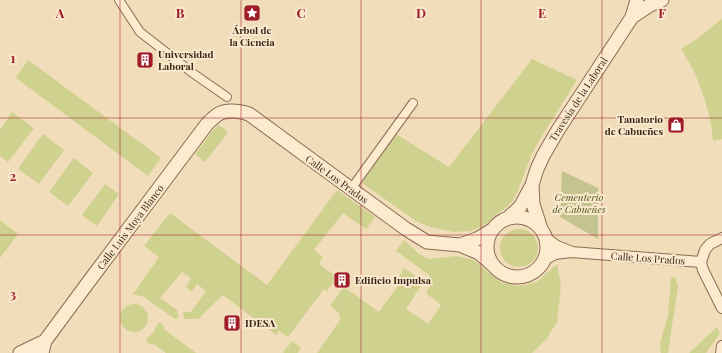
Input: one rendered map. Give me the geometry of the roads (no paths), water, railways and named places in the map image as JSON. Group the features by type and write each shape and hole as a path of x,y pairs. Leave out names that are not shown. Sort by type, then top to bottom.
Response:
{"street":[{"path":"118,0 140,32 194,74 227,97"},
{"name":"Travesía de la Laboral","path":"508,218 520,207 532,185 543,156 558,130 632,17 637,0"},
{"name":"Travesía de la Laboral","path":"632,17 650,5 662,0"},
{"path":"351,189 413,103"},
{"name":"Calle Los Prados","path":"217,115 230,111 249,114 406,229 428,242 460,245 479,253 496,268"},
{"name":"Calle Luis Moya Blanco","path":"20,353 44,347 183,156 207,124 217,115"},
{"name":"Travesía de la Laboral","path":"532,185 533,204 544,233"},
{"path":"508,218 522,218 533,222 544,233 548,250 544,260 537,270 522,277 504,274 496,268 488,255 488,241 492,230 508,218"},
{"name":"Calle Los Prados","path":"460,245 477,239 492,230"},
{"name":"Calle Los Prados","path":"544,233 556,246 571,252"},
{"path":"722,238 710,244 705,250 701,262 703,270 722,308"},
{"name":"Calle Los Prados","path":"544,260 555,254 571,252 701,262"},
{"path":"721,353 722,346"}],"place":[{"name":"Árbol de la Ciencia","path":"252,13"},
{"name":"Universidad Laboral","path":"145,60"},
{"name":"Tanatorio de Cabueñes","path":"676,125"},
{"name":"Edificio Impulsa","path":"342,280"},
{"name":"IDESA","path":"232,323"}],"park label":[{"name":"Cementerio de Cabueñes","path":"579,202"}]}
